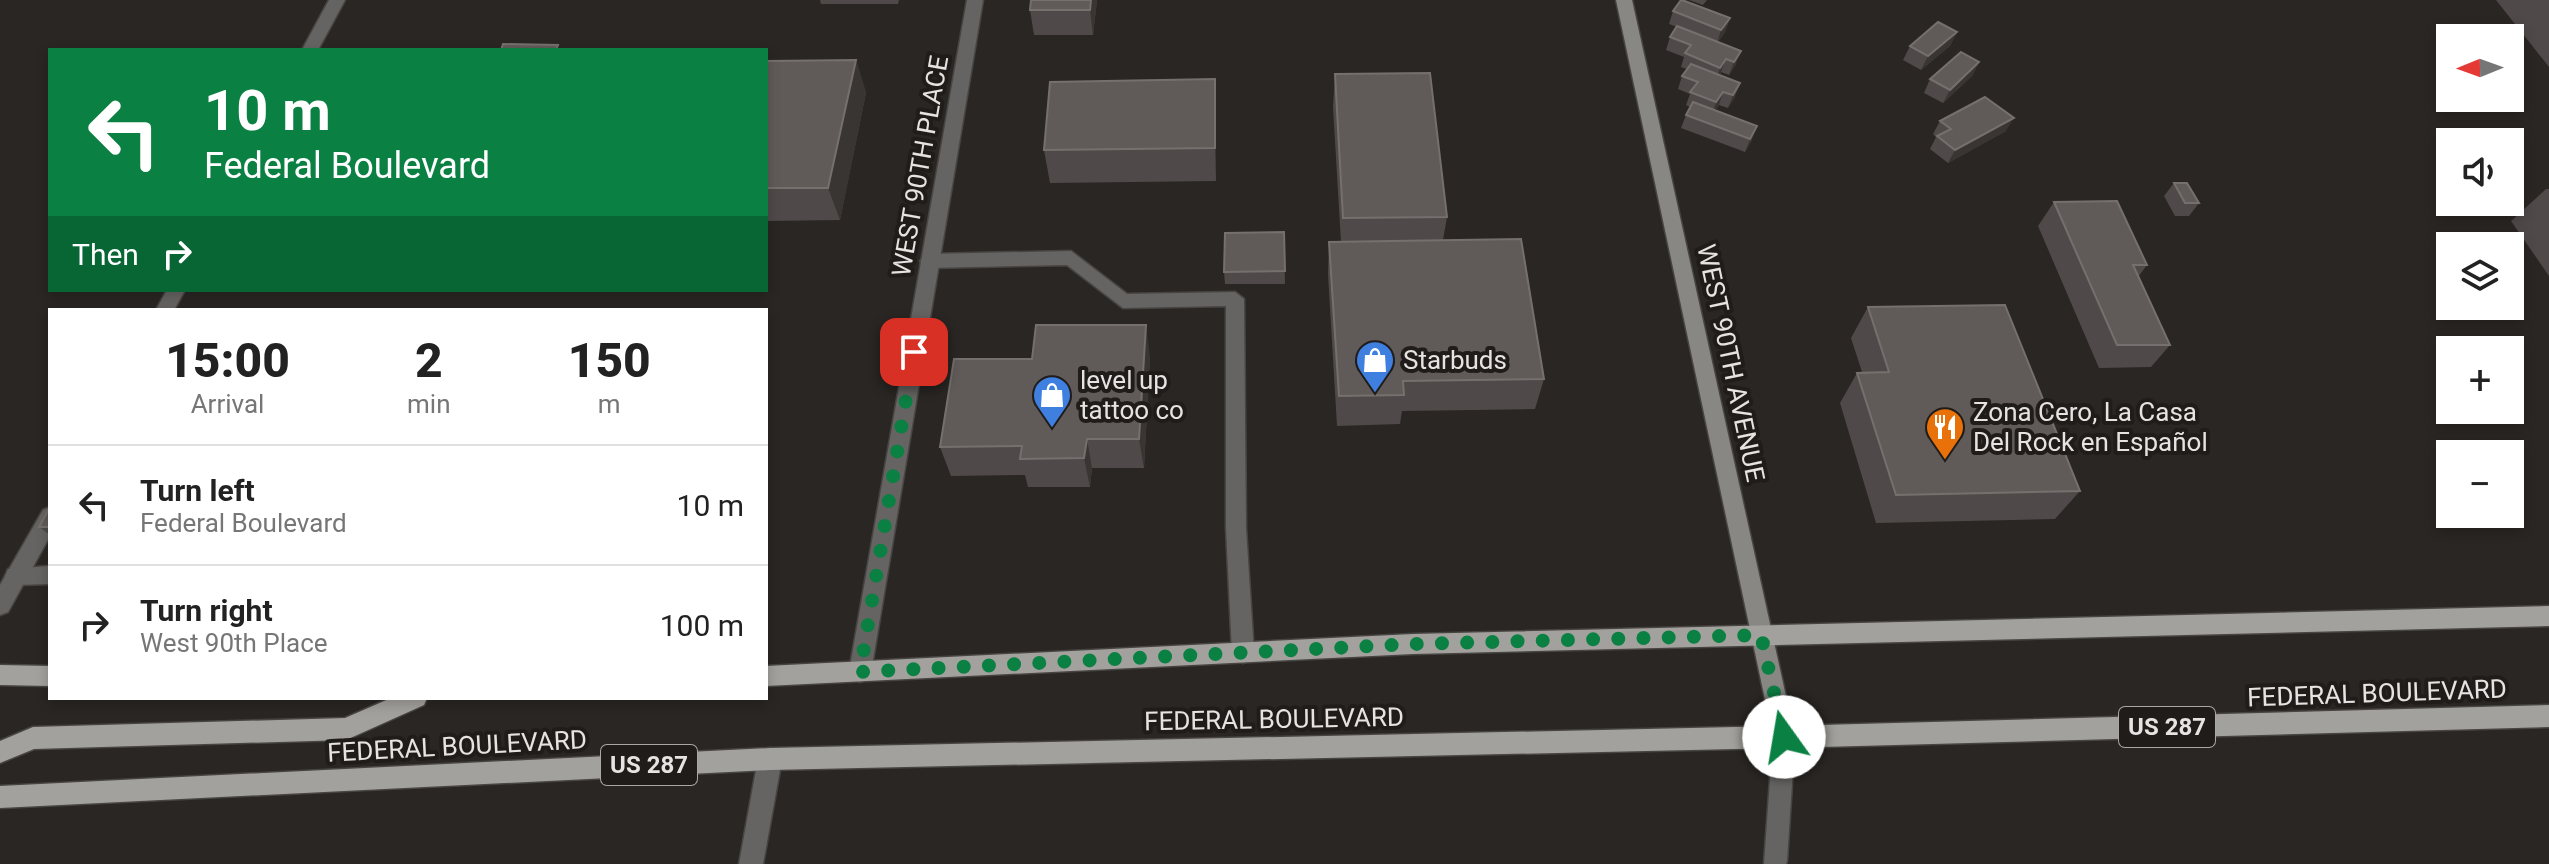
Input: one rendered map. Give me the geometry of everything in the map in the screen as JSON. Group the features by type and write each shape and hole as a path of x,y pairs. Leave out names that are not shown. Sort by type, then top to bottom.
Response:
{"main road":[{"path":"768,676 1413,644 2549,616"},
{"path":"0,675 48,676"},
{"path":"0,752 33,738 346,729 411,700"},
{"name":"FEDERAL BOULEVARD","path":"0,797 770,759 1784,737 2549,716"}],"street":[{"path":"311,48 337,0"},
{"name":"WEST 90TH PLACE","path":"860,672 975,0"},
{"name":"WEST 90TH AVENUE","path":"1624,0 1784,737"},
{"path":"929,261 1071,258 1123,301 1235,299 1236,528 1243,653"},
{"path":"0,605 48,520"},
{"path":"16,576 48,575"},
{"path":"1775,861 1784,737"},
{"path":"751,864 770,759"}],"building":[{"path":"1031,0 1091,0 1090,10 1030,10"},
{"path":"1681,0 1730,18 1721,30 1673,11"},
{"path":"1938,22 1957,32 1928,56 1910,46"},
{"path":"1677,26 1741,51 1734,62 1726,59 1720,68 1685,53 1691,45 1670,37"},
{"path":"503,44 558,45 557,48 502,48"},
{"path":"1961,52 1979,62 1950,90 1930,79"},
{"path":"856,60 828,188 768,188 768,61"},
{"path":"1691,64 1740,83 1733,95 1723,92 1716,102 1690,92 1698,82 1682,76"},
{"path":"1430,73 1447,217 1343,218 1335,74"},
{"path":"1215,79 1215,148 1044,150 1050,82"},
{"path":"1985,97 2014,118 1955,150 1937,136 1951,129 1940,121"},
{"path":"1693,102 1757,126 1750,139 1686,115"},
{"path":"2174,183 2187,183 2199,203 2185,203"},
{"path":"2117,201 2147,265 2133,265 2170,345 2117,345 2054,202"},
{"path":"1284,232 1285,271 1224,272 1225,233"},
{"path":"1521,239 1544,379 1403,381 1404,395 1339,396 1329,242"},
{"name":"Zona Cero, La Casa Del Rock en Español","path":"2005,305 2080,491 1896,495 1857,373 1889,372 1868,307"},
{"name":"level up tattoo co","path":"1036,325 1146,325 1139,439 1087,439 1084,458 1020,459 1022,446 940,447 954,359 1032,359"},
{"path":"48,511 48,527 39,527"}],"place":[{"name":"Starbuds","path":"1375,394"},
{"name":"level up tattoo co","path":"1052,429"},
{"name":"Zona Cero, La Casa Del Rock en Español","path":"1945,461"}],"route":[{"path":"914,352 860,672 1413,644 1761,635 1784,737"}]}
